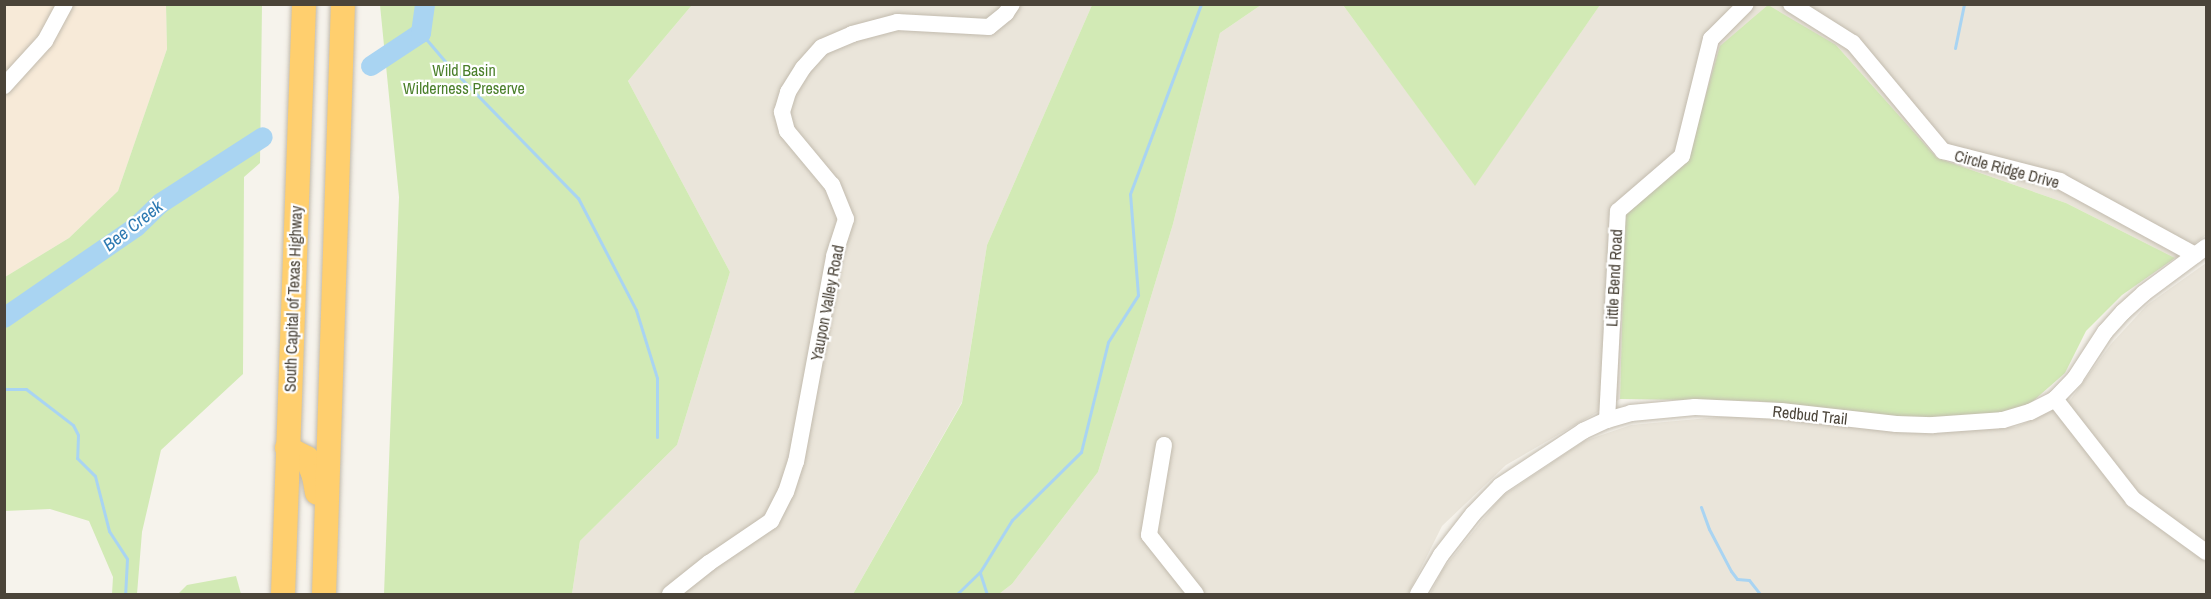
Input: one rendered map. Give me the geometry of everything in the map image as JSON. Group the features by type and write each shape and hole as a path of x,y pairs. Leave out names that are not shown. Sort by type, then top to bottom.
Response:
{"highway":[{"name":"South Capital of Texas Highway","path":"283,594 304,4"},
{"path":"324,594 343,4"},
{"path":"287,448 305,440 314,432 330,372"},
{"path":"287,448 303,454 312,469 324,558"}],"street":[{"path":"4,86 45,41 64,4"},
{"name":"Yaupon Valley Road","path":"670,594 709,563 771,521 786,492 796,462 834,256 846,219 832,185 787,131 782,112 788,92 803,68 822,47 852,34 897,22 988,27 1006,13 1012,4"},
{"name":"Little Bend Road","path":"1607,420 1618,211 1682,156 1712,39 1746,4"},
{"name":"Circle Ridge Drive","path":"1791,4 1853,43 1943,151 2060,181 2201,251"},
{"name":"Redbud Trail","path":"1418,594 1441,555 1473,514 1500,486 1563,444 1607,420 1631,413 1695,407 1781,411 1933,426 2003,420 2030,412 2055,399 2074,378 2105,332 2123,312 2144,293 2201,251"},
{"path":"2055,399 2133,499 2206,552"},
{"path":"1164,445 1149,535 1196,594"}],"shaded area":[{"path":"4,5 166,5 167,49 118,191 69,238 5,277"},
{"path":"692,5 1092,5 987,245 962,402 853,594 572,594 580,541 677,445 730,272 628,81"},
{"path":"1261,5 1343,5 1475,185 1600,5 2206,5 2206,235 2175,258 2066,203 1937,158 1836,45 1688,157 1625,215 1620,399 1506,465 1442,526 1408,594 999,594 1012,584 1098,472 1173,224 1220,33"},
{"path":"2206,263 2206,594 1430,594 1443,569 1501,497 1584,441 1631,425 1731,416 1932,433 2016,427 2068,403 2111,344 2147,305"}],"green space":[{"path":"166,5 262,5 260,163 244,177 243,374 161,450 142,532 137,594 112,594 113,577 89,521 50,509 5,511 5,277 69,238 118,191 167,49"},
{"name":"Wild Basin Wilderness Preserve","path":"380,5 692,5 628,81 730,272 677,445 580,541 572,594 384,594 399,197"},
{"path":"1092,5 1261,5 1220,33 1173,224 1098,472 1012,584 999,594 853,594 962,403 987,245"},
{"path":"1343,5 1600,5 1475,186"},
{"path":"1768,5 1836,45 1937,158 2066,203 2175,258 2122,295 2086,331 2065,373 2031,403 1998,415 1931,420 1757,401 1620,399 1625,215 1688,157 1720,46"},
{"path":"236,576 241,594 178,594 187,585"}],"waterway":[{"name":"Bee Creek","path":"371,66 421,33 425,4"},
{"path":"957,594 980,572 1012,520 1081,452 1108,342 1138,295 1130,194 1201,4"},
{"path":"1955,48 1964,4"},
{"path":"421,33 449,66 578,198 636,310 657,378 657,437"},
{"name":"Bee Creek","path":"4,318 136,227 161,203 263,137"},
{"path":"4,389 26,389 73,425 78,435 77,458 95,476 109,531 127,559 125,594"},
{"path":"1701,507 1709,529 1731,571 1737,579 1749,580 1760,594"},
{"path":"980,573 987,594"}]}
